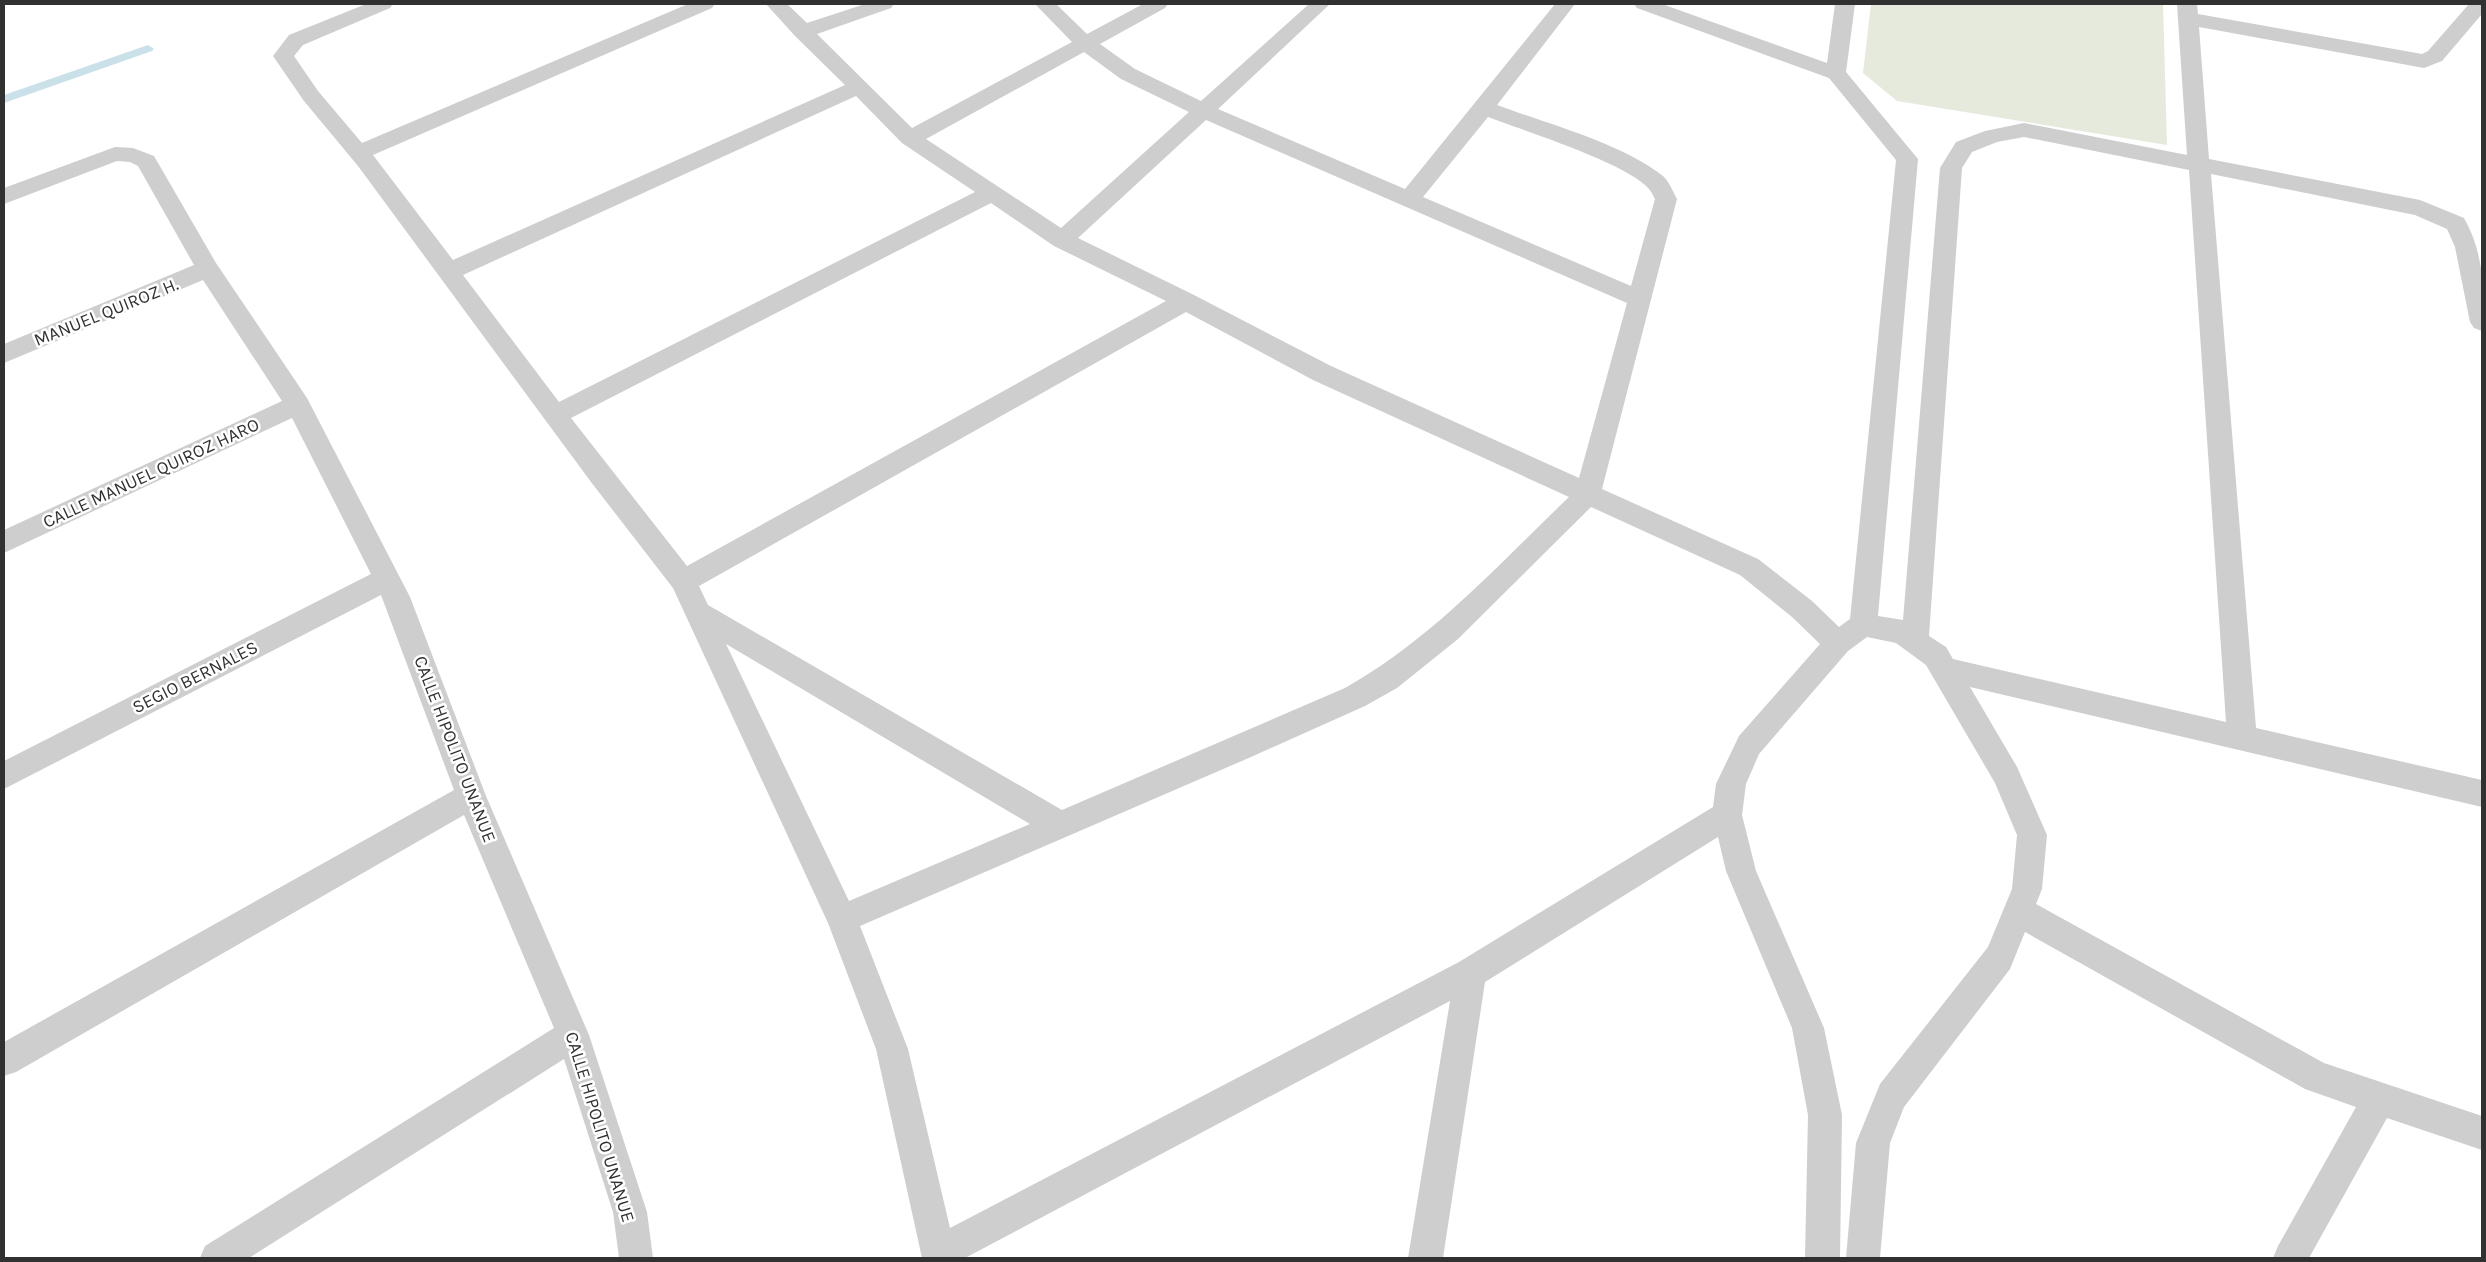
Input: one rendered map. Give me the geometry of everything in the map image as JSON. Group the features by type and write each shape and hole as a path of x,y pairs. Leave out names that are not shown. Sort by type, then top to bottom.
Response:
{"street":[{"path":"383,4 296,40 283,56 310,96 358,152 555,415 683,581 842,919 892,1048 939,1256 1470,973 1727,815"},
{"path":"358,152 705,4"},
{"path":"776,4 910,138 1062,240 1186,301 1322,373 1749,566 1802,609 1838,643"},
{"path":"802,32 884,4"},
{"path":"1045,4 1085,43 1128,74 1203,111 1640,299"},
{"path":"910,138 1158,4"},
{"path":"1062,240 1320,4"},
{"path":"1409,199 1484,108 1565,4"},
{"path":"1644,4 1836,73 1907,159 1864,625"},
{"path":"1836,73 1845,4"},
{"path":"2242,738 2197,164 2187,12 2424,61 2435,56 2480,4"},
{"path":"448,272 858,87"},
{"path":"842,919 1062,826 1258,740 1355,697 1387,679 1448,631 1588,494 1666,199 1657,183 1636,169 1597,150 1484,108"},
{"path":"1916,642 1951,168 1964,147 1993,136 2024,130 2420,208 2456,224 2466,247 2482,322"},
{"name":"CALLE HIPOLITO UNANUE","path":"4,196 115,154 133,155 146,161 208,269 298,405 396,597 471,796 573,1035 630,1212 636,1258"},
{"path":"555,415 992,193"},
{"name":"MANUEL QUIROZ H.","path":"4,354 208,269"},
{"path":"683,581 1186,301"},
{"name":"CALLE MANUEL QUIROZ HARO","path":"4,542 298,405"},
{"name":"SEGIO BERNALES","path":"4,776 386,579"},
{"path":"698,613 1062,826"},
{"path":"1823,1258 1825,1115 1808,1028 1741,871 1727,815 1731,784 1749,744 1838,643 1864,625 1903,632 1936,656 2007,776 2032,835 2027,890 1999,958 1892,1096 1872,1143 1863,1258"},
{"path":"1944,669 2482,794"},
{"path":"4,1060 471,796"},
{"path":"2018,911 2317,1077 2482,1133"},
{"path":"1426,1258 1470,973"},
{"path":"216,1258 573,1035"},
{"path":"2290,1258 2380,1098"}],"shaded area":[{"path":"1871,4 2163,4 2167,145 1897,101 1863,73"}],"waterway":[{"path":"4,99 148,49"}]}
